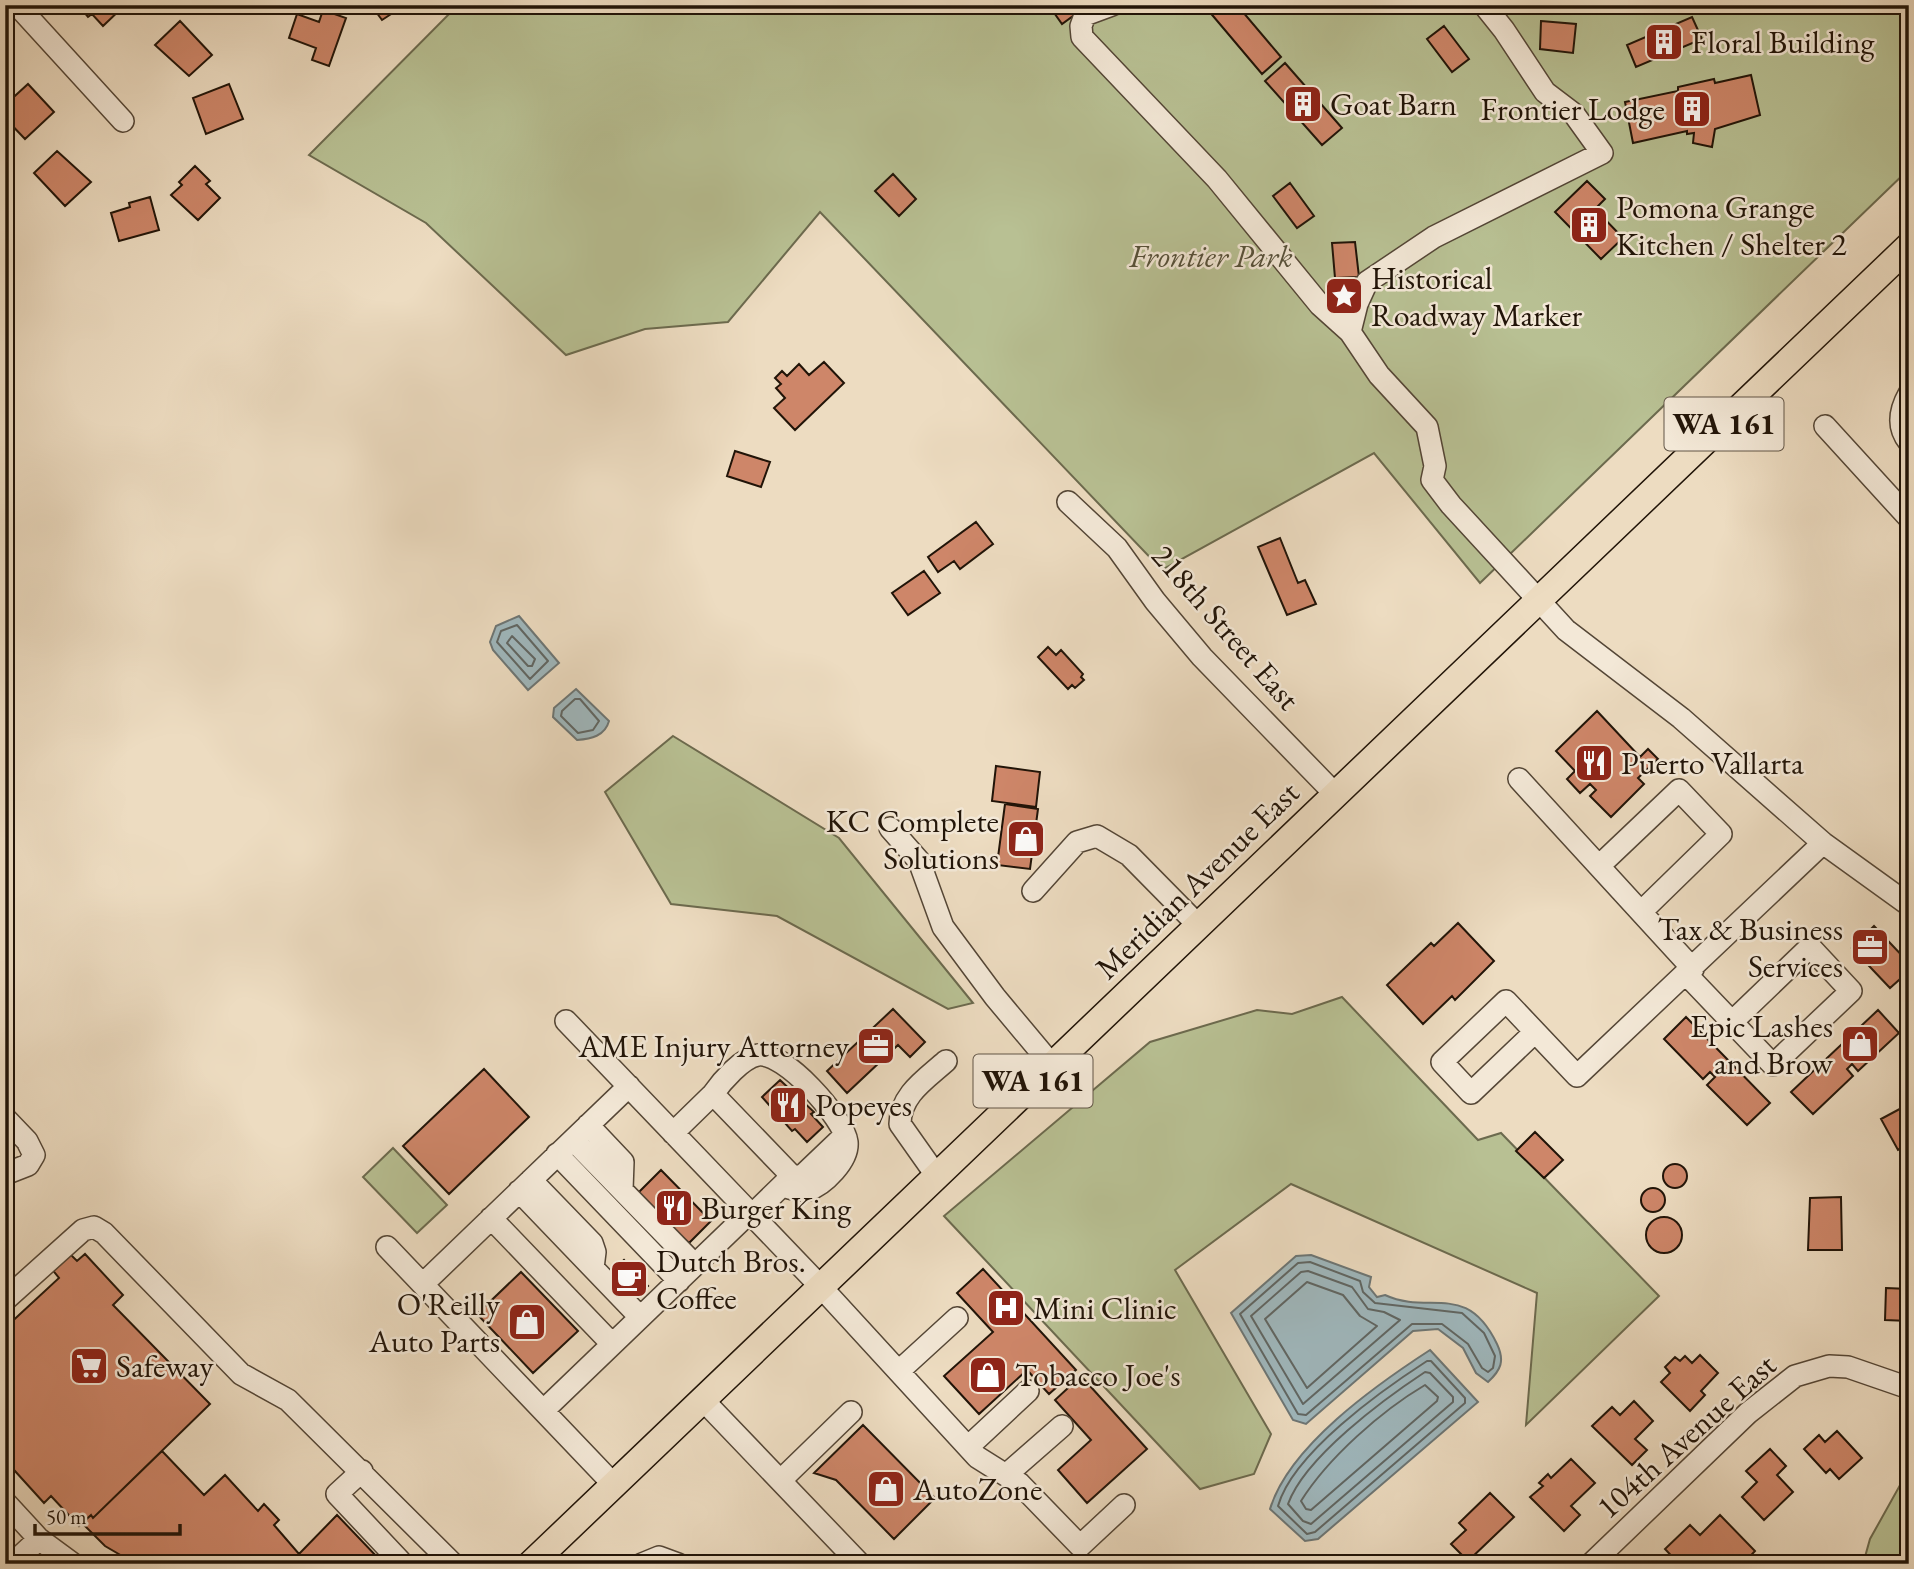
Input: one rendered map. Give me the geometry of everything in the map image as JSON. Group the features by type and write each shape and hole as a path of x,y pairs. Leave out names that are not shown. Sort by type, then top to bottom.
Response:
{"main road":[{"name":"Meridian Avenue East","path":"531,1564 1909,246"}],"street":[{"path":"17,5 123,121"},
{"path":"1112,5 1085,15 1081,26 1082,37 1217,179 1320,305 1350,332 1379,375 1427,427 1434,466 1432,480 1538,602 1588,648 1681,718 1823,844 1909,905"},
{"path":"1350,332 1357,304 1367,282 1434,237 1602,153 1574,114 1545,92 1504,30 1483,5"},
{"path":"1909,394 1900,415 1901,430 1909,442"},
{"path":"1825,426 1909,519"},
{"name":"218th Street East","path":"1068,502 1117,548 1155,601 1202,657 1335,794"},
{"path":"1519,779 1641,912 1732,1022 1773,1065 1851,991 1810,947 1732,1022"},
{"path":"1599,866 1679,790 1721,834 1641,912"},
{"path":"890,828 919,861 933,905 950,937 1051,1064"},
{"path":"1033,891 1077,842 1097,836 1129,855 1198,925"},
{"path":"1535,1032 1577,1076 1823,844"},
{"path":"566,1021 821,1287 968,1447 1031,1493 1080,1546 1124,1505"},
{"path":"673,1133 748,1059 767,1055 787,1066 831,1111 845,1135 846,1155 816,1186 805,1191 787,1181 713,1094"},
{"path":"936,1175 900,1124 900,1114 906,1098 946,1061"},
{"path":"422,1284 629,1086"},
{"path":"5,1118 27,1141 34,1155 28,1165 5,1174"},
{"path":"573,1140 623,1162 622,1190 695,1265"},
{"path":"573,1140 678,1281"},
{"path":"544,1410 787,1181"},
{"path":"525,1185 592,1243 595,1252 593,1268 640,1317"},
{"path":"491,1218 612,1344"},
{"path":"5,1300 83,1230 94,1227 104,1233 241,1374 288,1400 453,1564"},
{"path":"387,1247 614,1485"},
{"path":"899,1371 957,1318"},
{"name":"104th Avenue East","path":"1591,1564 1748,1413 1795,1376 1829,1366 1848,1367 1909,1388"},
{"path":"968,1447 1028,1391"},
{"path":"703,1400 860,1564"},
{"path":"781,1480 851,1412"},
{"path":"1006,1475 1062,1426"},
{"path":"362,1471 337,1494 400,1561 397,1564"},
{"path":"5,1502 38,1539 73,1564"},
{"path":"12,1564 38,1539"},
{"path":"643,1564 659,1556 678,1564"}],"green space":[{"name":"Frontier Park","path":"458,5 1909,5 1909,169 1480,583 1374,453 1162,570 820,212 728,322 645,329 566,355 426,223 309,155"},
{"path":"673,736 839,838 973,1003 948,1009 777,916 671,904 605,792"},
{"path":"1342,997 1478,1140 1501,1133 1659,1296 1526,1425 1537,1293 1291,1184 1175,1270 1271,1434 1254,1474 1200,1489 944,1216 1150,1042 1257,1010 1292,1014"},
{"path":"393,1148 447,1205 417,1233 363,1177"},
{"path":"1909,1469 1909,1564 1863,1564 1870,1539"}],"water":[{"path":"519,616 559,663 528,690 493,650 490,642 496,626"},
{"path":"576,689 609,721 597,736 577,740 553,717 554,708"},
{"path":"1311,1255 1371,1277 1369,1287 1377,1297 1385,1295 1401,1301 1446,1303 1473,1312 1485,1324 1497,1344 1501,1355 1499,1369 1488,1382 1476,1373 1463,1348 1438,1329 1413,1331 1306,1424 1293,1420 1231,1313 1296,1256"},
{"path":"1430,1350 1478,1402 1318,1539 1305,1541 1270,1509 1295,1462 1337,1419 1361,1399"}],"building":[{"path":"78,5 125,5 103,26 92,14 88,17"},
{"path":"371,5 405,5 382,20"},
{"path":"1088,5 1062,24 1050,7"},
{"path":"1214,5 1237,5 1281,57 1262,74 1208,10"},
{"path":"1710,5 1728,5 1712,11"},
{"path":"323,10 346,18 329,66 312,60 316,48 289,38 297,14 319,22"},
{"name":"Floral Building","path":"1692,17 1702,39 1636,67 1627,45"},
{"path":"180,21 212,55 189,76 155,45"},
{"path":"1541,21 1576,24 1573,53 1540,49"},
{"path":"1444,26 1469,59 1452,72 1427,39"},
{"name":"Goat Barn","path":"1285,63 1342,128 1322,145 1265,81"},
{"name":"Frontier Lodge","path":"1751,75 1760,115 1715,129 1712,147 1693,143 1694,133 1687,134 1687,131 1633,143 1625,102 1678,91 1678,87 1714,79 1715,83"},
{"path":"28,84 54,112 25,139 5,118 5,105"},
{"path":"229,84 243,119 206,134 193,98"},
{"path":"57,151 91,182 65,206 34,173"},
{"path":"195,166 210,181 206,184 220,198 198,220 171,195 182,185 179,182"},
{"path":"893,174 916,199 899,216 875,191"},
{"name":"Pomona Grange Kitchen / Shelter 2","path":"1587,181 1605,199 1595,209 1623,238 1601,259 1555,212"},
{"path":"1290,183 1314,216 1297,228 1273,196"},
{"path":"150,197 159,230 119,241 111,213 130,207 129,203"},
{"path":"1355,242 1359,277 1335,278 1332,243"},
{"path":"824,362 844,383 795,430 774,408 785,398 776,388 781,384 775,378 782,371 787,376 799,364 809,375"},
{"path":"735,451 770,462 761,487 727,476"},
{"path":"976,522 993,544 960,569 954,561 938,572 928,557"},
{"path":"1280,538 1298,583 1305,580 1316,604 1287,615 1258,547"},
{"path":"924,571 940,593 908,615 892,593"},
{"path":"1048,647 1056,655 1061,650 1083,674 1081,677 1084,680 1075,688 1072,685 1068,689 1038,657"},
{"path":"1597,711 1640,757 1648,749 1658,759 1638,778 1644,784 1611,817 1590,796 1596,790 1590,784 1580,793 1567,779 1575,771 1556,751"},
{"path":"996,766 1040,772 1036,807 992,801"},
{"path":"1005,804 1038,809 1030,869 997,865"},
{"path":"1458,923 1494,961 1455,1000 1452,996 1423,1024 1387,985 1431,943 1434,946"},
{"path":"1874,926 1909,963 1909,971 1890,988 1852,948"},
{"path":"893,1009 925,1042 910,1057 898,1045 847,1093 827,1071"},
{"path":"1878,1010 1899,1033 1858,1071 1852,1064 1847,1069 1853,1076 1813,1114 1791,1092"},
{"path":"1686,1017 1770,1103 1747,1125 1707,1085 1715,1077 1710,1072 1703,1079 1664,1039"},
{"path":"484,1069 529,1117 449,1194 403,1146"},
{"name":"Popeyes","path":"780,1080 814,1112 811,1114 823,1127 807,1142 795,1129 792,1131 762,1097"},
{"path":"1909,1104 1909,1144 1898,1150 1881,1119"},
{"path":"1535,1132 1563,1160 1544,1178 1516,1151"},
{"path":"1675,1164 1684,1167 1687,1176 1684,1185 1675,1188 1666,1185 1663,1176 1666,1167"},
{"name":"Burger King","path":"661,1170 711,1221 689,1243 636,1195"},
{"path":"1653,1188 1662,1191 1665,1200 1662,1209 1653,1212 1644,1209 1641,1200 1644,1191"},
{"path":"1841,1197 1842,1250 1808,1250 1810,1198"},
{"path":"1664,1217 1677,1222 1682,1235 1677,1248 1664,1253 1651,1248 1646,1235 1651,1222"},
{"name":"Safeway","path":"68,1252 77,1261 85,1254 123,1295 113,1305 210,1404 93,1518 91,1515 79,1526 51,1496 44,1503 5,1460 5,1328 59,1278 51,1268"},
{"name":"Dutch Bros. Coffee","path":"624,1260 648,1286 634,1299 610,1273"},
{"path":"983,1269 1076,1370 1049,1394 1027,1370 979,1414 944,1376 993,1332 957,1293"},
{"name":"O'Reilly Auto Parts","path":"521,1272 578,1331 533,1373 477,1314"},
{"path":"1886,1288 1909,1289 1909,1321 1885,1320"},
{"path":"1700,1355 1718,1373 1701,1391 1705,1395 1690,1411 1661,1382 1670,1373 1665,1367 1675,1357 1680,1361 1685,1356 1692,1363"},
{"path":"1081,1376 1147,1449 1087,1503 1058,1470 1091,1440 1055,1400"},
{"path":"1634,1401 1653,1421 1635,1439 1647,1450 1632,1465 1592,1426 1612,1407 1620,1415"},
{"name":"AutoZone","path":"863,1425 935,1498 894,1539 836,1480 814,1473"},
{"path":"1837,1431 1862,1458 1839,1479 1830,1469 1826,1473 1804,1449 1819,1435 1825,1442"},
{"path":"1770,1449 1786,1466 1777,1475 1793,1492 1764,1520 1742,1497 1757,1482 1746,1471"},
{"path":"162,1451 204,1495 225,1475 258,1511 264,1504 279,1520 274,1525 299,1554 337,1515 380,1560 376,1564 136,1564 105,1546 82,1523 91,1515 93,1518"},
{"path":"1571,1459 1595,1483 1571,1506 1580,1515 1564,1531 1530,1497 1543,1486 1539,1483 1548,1474 1551,1478"},
{"path":"1490,1493 1514,1517 1468,1561 1451,1544 1466,1530 1459,1523"},
{"path":"1720,1515 1755,1551 1743,1564 1693,1564 1687,1558 1679,1564 1665,1549 1690,1525 1700,1535"}],"place":[{"name":"Floral Building","path":"1664,42"},
{"name":"Goat Barn","path":"1303,104"},
{"name":"Frontier Lodge","path":"1692,109"},
{"name":"Pomona Grange Kitchen / Shelter 2","path":"1589,225"},
{"name":"Historical Roadway Marker","path":"1344,296"},
{"name":"Puerto Vallarta","path":"1594,763"},
{"name":"KC Complete Solutions","path":"1026,839"},
{"name":"Tax & Business Services","path":"1870,947"},
{"name":"Epic Lashes and Brow","path":"1860,1044"},
{"name":"AME Injury Attorney","path":"876,1046"},
{"name":"Popeyes","path":"788,1105"},
{"name":"Burger King","path":"674,1208"},
{"name":"Dutch Bros. Coffee","path":"629,1279"},
{"name":"Mini Clinic","path":"1006,1308"},
{"name":"O'Reilly Auto Parts","path":"527,1322"},
{"name":"Safeway","path":"89,1366"},
{"name":"Tobacco Joe's","path":"988,1375"},
{"name":"AutoZone","path":"886,1489"}]}
